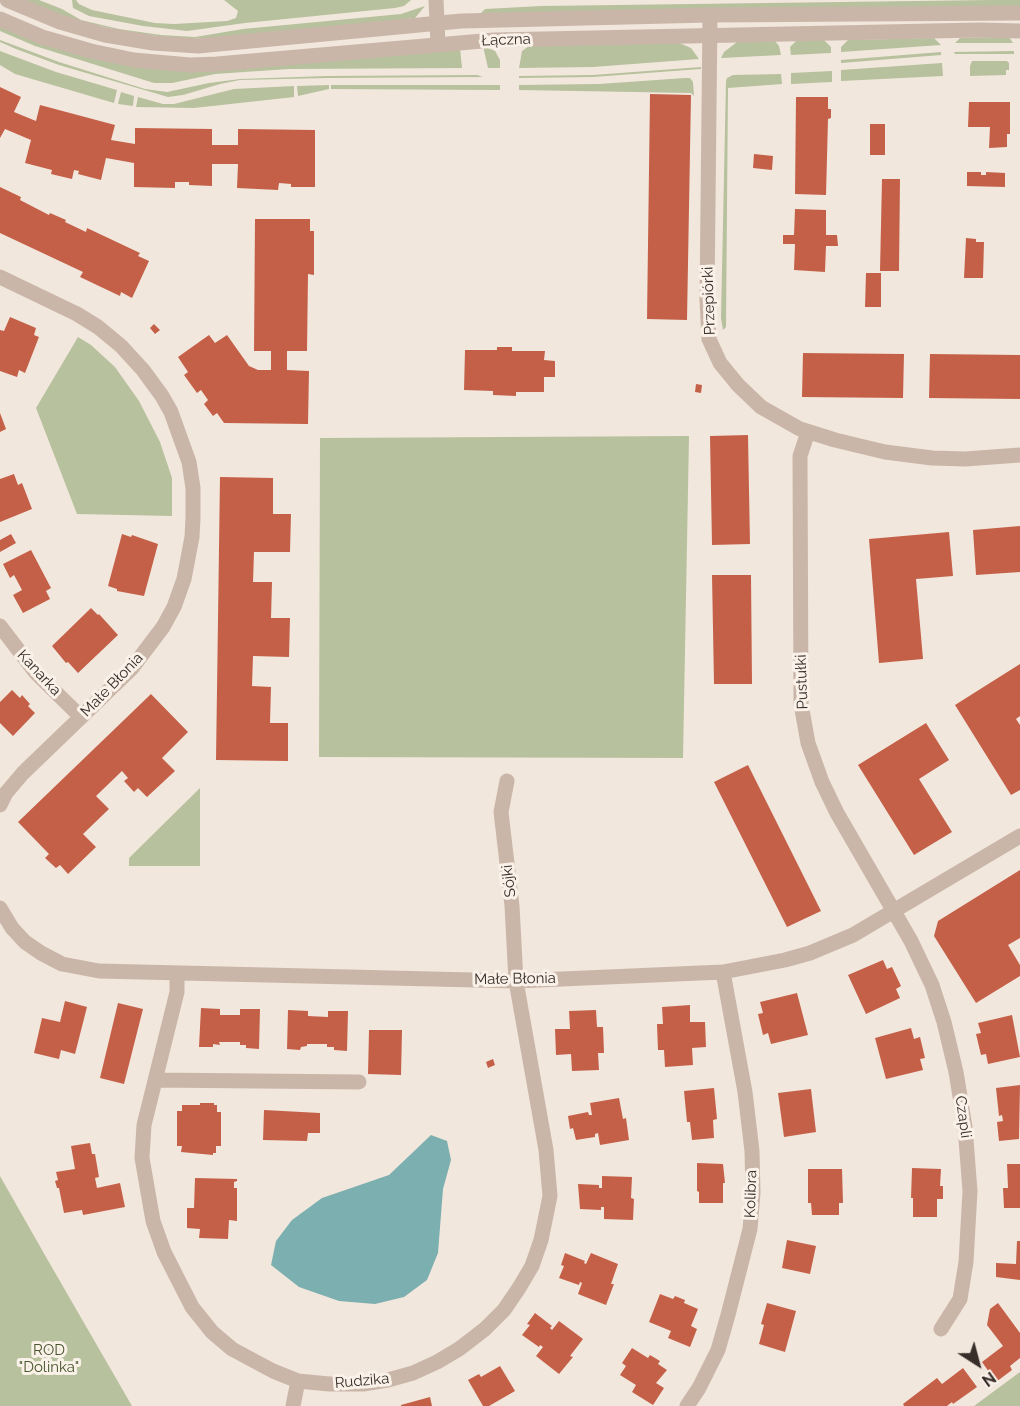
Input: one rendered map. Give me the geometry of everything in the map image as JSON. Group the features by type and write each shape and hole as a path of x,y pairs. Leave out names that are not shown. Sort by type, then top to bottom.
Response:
{"street":[{"name":"Łączna","path":"7,0 53,19 105,35 144,42 185,45 251,42 437,23 710,15 1020,13"},
{"path":"436,0 438,44"},
{"name":"Przepiórki","path":"710,15 708,328 711,345 725,369 754,401 774,415 808,432 849,444 912,456 965,459 1020,455"},
{"name":"Łączna","path":"0,19 42,37 91,51 134,60 190,65 512,39 1020,31"},
{"name":"Małe Błonia","path":"0,277 77,314 98,327 121,346 143,370 171,412 189,462 193,488 192,537 184,579 174,607 141,657 23,773 6,793 0,805"},
{"name":"Pustułki","path":"808,432 800,456 801,704 808,743 822,782 837,813 894,911"},
{"name":"Kanarka","path":"0,626 36,673 81,717"},
{"name":"Sójki","path":"507,782 501,812 512,906 516,981"},
{"name":"Małe Błonia","path":"0,908 12,928 25,942 41,953 62,964 99,971 516,981 723,972 761,966 810,953 853,935 1020,836"},
{"name":"Czapli","path":"894,911 932,985 956,1072 965,1127 970,1191 966,1262 960,1299 941,1329"},
{"name":"Kolibra","path":"687,1406 699,1388 720,1341 750,1229 753,1193 753,1151 745,1092 723,972"},
{"name":"Rudzika","path":"177,973 177,992 144,1125 142,1158 153,1221 164,1252 192,1307 212,1332 232,1349 298,1381 329,1384 363,1384 388,1380 413,1373 437,1362 485,1329 504,1310 532,1266 541,1240 550,1196 546,1150 516,981"},
{"path":"155,1080 359,1082"},
{"path":"293,1406 298,1381"}],"green space":[{"path":"20,0 39,0 81,20 119,29 195,37 243,29 401,14 425,6 415,18 261,36 186,39 130,33 71,19"},
{"path":"72,0 92,10 155,23 174,24 227,21 236,18 238,11 224,0 411,0 404,6 395,8 187,31 89,16 73,8"},
{"path":"1020,0 1020,6 480,14 485,9 541,6"},
{"path":"0,25 126,64 460,48 462,68 289,69 215,74 172,83 154,83 35,46 0,31"},
{"path":"1009,37 1013,43 955,43 960,38"},
{"path":"934,38 941,45 841,52 841,47 848,40"},
{"path":"0,40 59,62 145,89 167,92 240,79 327,76 477,75 483,77 240,80 168,97 59,65 16,49"},
{"path":"797,40 824,40 831,47 831,53 791,55 790,47"},
{"path":"775,41 781,55 721,58 724,52 737,42"},
{"path":"677,42 691,48 699,59 593,67 519,68 522,51 529,46"},
{"path":"483,46 495,51 500,60 500,68 488,68"},
{"path":"0,51 56,72 117,90 114,103 15,74 0,65"},
{"path":"1014,51 1014,54 955,54 954,52"},
{"path":"941,52 941,55 841,63 841,60"},
{"path":"972,61 1007,61 1009,70 1006,70 1006,75 970,76"},
{"path":"942,63 943,76 841,81 841,70"},
{"path":"701,67 701,69 593,77 519,78 519,76 593,75"},
{"path":"832,71 832,82 791,84 791,73"},
{"path":"781,74 782,84 728,88 726,327 723,330 721,318 726,81 733,75"},
{"path":"690,78 693,82 694,96 691,93 519,90 519,85 599,84"},
{"path":"329,85 329,89 298,96 297,86"},
{"path":"331,85 500,85 500,90 331,89"},
{"path":"294,86 294,97 194,108 136,107 138,97 163,104 174,104 234,89"},
{"path":"121,92 134,96 133,106 118,104"},
{"path":"78,337 91,345 115,367 139,401 160,442 172,478 172,516 77,514 36,408"},
{"path":"689,436 683,758 319,757 320,438"},
{"path":"200,788 200,866 129,866 129,858"},
{"name":"ROD \"Dolinka\"","path":"0,1176 46,1257 132,1406 0,1406"},
{"path":"1020,1372 1020,1406 974,1406"}],"water":[{"path":"431,1135 447,1141 451,1160 443,1189 438,1253 427,1280 404,1297 375,1304 339,1301 299,1287 271,1265 276,1241 292,1220 322,1198 389,1175"}],"building":[{"path":"0,87 21,97 14,112 36,121 40,105 115,125 111,140 135,144 135,128 212,129 212,145 238,145 238,129 315,130 315,187 291,187 291,184 279,183 278,190 237,188 238,164 212,164 212,186 175,182 175,188 134,187 134,163 106,158 101,180 78,174 79,171 74,170 72,179 51,174 52,170 25,163 31,140 5,129 0,138"},
{"path":"650,94 691,95 687,320 647,319"},
{"path":"796,97 828,97 831,118 828,119 826,195 795,194"},
{"path":"969,102 1010,102 1010,134 1007,134 1007,147 989,148 990,127 968,127"},
{"path":"870,124 885,124 885,155 870,155"},
{"path":"754,154 773,156 772,170 753,168"},
{"path":"967,172 981,172 981,175 986,175 986,172 1005,173 1005,187 967,186"},
{"path":"882,179 900,179 899,271 880,271"},
{"path":"0,187 49,215 50,213 66,220 65,222 86,232 87,228 140,253 138,256 149,261 132,298 121,292 120,296 80,277 83,272 0,233"},
{"path":"795,209 826,210 826,235 837,235 838,246 826,246 825,272 794,270 795,244 783,244 783,235 794,235"},
{"path":"255,219 310,219 310,231 314,231 314,275 308,274 307,351 287,351 287,370 309,371 308,424 224,423 217,413 213,416 204,404 208,400 201,390 197,393 184,375 188,372 178,357 209,335 215,343 227,335 249,366 258,370 271,370 271,351 254,351"},
{"path":"966,238 984,242 983,278 964,278"},
{"path":"866,273 881,273 881,307 865,307"},
{"path":"10,317 36,328 34,335 39,337 25,373 19,370 17,377 0,371 0,330 4,331"},
{"path":"154,324 160,330 155,334 150,328"},
{"path":"497,347 512,347 512,351 545,351 544,360 555,361 555,377 544,377 544,392 516,392 516,396 493,395 493,391 464,390 465,350 497,350"},
{"path":"803,353 904,354 903,398 802,397"},
{"path":"930,354 1020,355 1020,399 929,398"},
{"path":"696,384 702,385 701,393 695,392"},
{"path":"0,413 6,429 0,432"},
{"path":"748,435 750,544 712,545 710,436"},
{"path":"14,474 18,485 22,483 32,509 0,522 0,479"},
{"path":"220,477 273,478 273,514 291,514 290,552 254,552 253,582 272,582 271,618 290,618 289,657 253,656 252,686 271,687 270,723 288,723 288,761 216,760"},
{"path":"1020,526 1020,572 976,575 973,530"},
{"path":"949,532 953,576 916,579 923,659 879,663 869,539"},
{"path":"11,534 16,543 0,552 0,540"},
{"path":"122,534 158,544 144,596 117,591 108,586"},
{"path":"31,550 51,588 46,591 50,599 23,613 13,595 22,590 14,575 10,578 3,564"},
{"path":"712,575 751,575 752,684 714,684"},
{"path":"91,608 118,635 78,673 52,646"},
{"path":"1020,664 1020,716 1016,719 1020,725 1020,790 1011,795 955,705"},
{"path":"12,690 20,698 22,695 35,713 13,736 0,723 0,702"},
{"path":"151,694 188,732 162,758 175,771 147,797 138,788 134,792 124,781 128,778 122,771 96,796 109,809 83,834 96,847 68,874 60,865 56,868 45,858 49,854 18,822"},
{"path":"926,723 949,760 919,779 952,832 914,855 858,765"},
{"path":"748,765 821,911 787,927 714,782"},
{"path":"1020,870 1020,938 1008,945 1020,965 1020,976 976,1003 934,936 938,921"},
{"path":"883,960 887,969 892,967 901,986 896,989 900,998 866,1014 848,975"},
{"path":"797,993 808,1035 771,1044 768,1033 763,1035 758,1014 763,1013 760,1002"},
{"path":"65,1001 87,1007 75,1054 61,1050 59,1059 34,1053 42,1018 60,1022"},
{"path":"118,1003 143,1009 124,1084 100,1078"},
{"path":"690,1005 690,1022 705,1022 706,1047 692,1048 693,1065 665,1067 664,1050 658,1050 657,1024 663,1024 662,1007"},
{"path":"201,1008 220,1009 220,1015 240,1015 240,1009 260,1009 259,1049 246,1048 246,1045 240,1045 240,1042 219,1042 220,1045 213,1044 213,1047 199,1047"},
{"path":"288,1010 308,1011 308,1016 328,1017 328,1011 348,1011 347,1051 334,1050 334,1047 327,1047 327,1044 307,1044 300,1050 287,1049"},
{"path":"596,1010 597,1027 603,1027 604,1053 598,1053 599,1070 572,1071 571,1054 556,1055 555,1029 570,1029 569,1011"},
{"path":"1012,1015 1020,1057 988,1064 986,1054 981,1055 976,1034 981,1033 978,1023"},
{"path":"911,1028 914,1039 920,1037 925,1058 920,1059 923,1070 886,1079 875,1038"},
{"path":"369,1030 402,1030 401,1075 368,1074"},
{"path":"493,1059 495,1065 488,1068 486,1062"},
{"path":"1020,1085 1019,1139 999,1141 997,1122 1003,1121 1002,1115 999,1116 996,1088"},
{"path":"714,1088 717,1119 713,1120 714,1138 692,1140 690,1122 687,1122 684,1091"},
{"path":"811,1089 816,1132 784,1137 778,1093"},
{"path":"619,1098 623,1119 626,1118 629,1140 600,1145 598,1133 595,1137 576,1140 573,1128 570,1129 568,1116 588,1112 592,1115 590,1103"},
{"path":"200,1103 214,1103 217,1105 217,1112 221,1112 221,1146 216,1146 216,1153 213,1155 181,1152 182,1146 177,1146 177,1111 182,1111 182,1105 200,1105"},
{"path":"264,1110 320,1113 320,1133 308,1133 307,1141 263,1140"},
{"path":"90,1143 92,1154 95,1154 99,1177 95,1178 97,1188 120,1183 125,1207 83,1215 82,1210 64,1213 59,1188 55,1181 58,1180 56,1172 75,1169 71,1146"},
{"path":"697,1163 723,1164 725,1183 723,1183 723,1203 699,1203"},
{"path":"1007,1164 1020,1164 1020,1208 1004,1208 1003,1188 1008,1188"},
{"path":"912,1168 941,1169 940,1186 943,1186 943,1199 937,1199 937,1217 913,1217"},
{"path":"808,1169 842,1169 843,1203 839,1203 839,1215 812,1215 811,1203 808,1203"},
{"path":"602,1176 632,1177 633,1220 604,1219 604,1207 601,1207 601,1210 580,1209 578,1184 599,1185 599,1188 602,1188"},
{"path":"195,1178 237,1179 234,1182 234,1188 237,1188 237,1221 229,1220 228,1239 199,1238 200,1229 187,1228 187,1208 194,1208"},
{"path":"787,1240 816,1246 810,1274 782,1268"},
{"path":"1017,1241 1020,1241 1020,1280 996,1277 996,1263 1016,1264"},
{"path":"565,1253 585,1261 586,1264 591,1253 618,1264 606,1305 578,1294 582,1283 580,1282 579,1285 559,1278 564,1266 561,1265"},
{"path":"660,1294 673,1299 675,1296 698,1309 691,1326 697,1329 690,1347 668,1338 671,1331 649,1322"},
{"path":"767,1303 796,1311 785,1352 759,1344 764,1325 761,1324"},
{"path":"998,1303 1020,1333 1020,1358 1010,1366 1012,1370 996,1382 982,1362 1003,1346 987,1325 990,1309"},
{"path":"535,1313 552,1326 550,1328 552,1330 559,1321 583,1339 570,1356 573,1357 559,1374 536,1356 543,1347 540,1345 539,1347 522,1335 530,1325 527,1324"},
{"path":"632,1348 648,1358 650,1355 660,1361 658,1364 667,1370 656,1383 664,1388 653,1405 632,1392 636,1385 620,1375 626,1366 622,1363"},
{"path":"500,1366 515,1391 489,1406 483,1406 468,1380 479,1374 481,1377"},
{"path":"963,1368 977,1387 953,1404 952,1402 947,1406 904,1406 903,1404 937,1378 942,1384"},
{"path":"430,1397 432,1406 401,1406 401,1405"}]}
